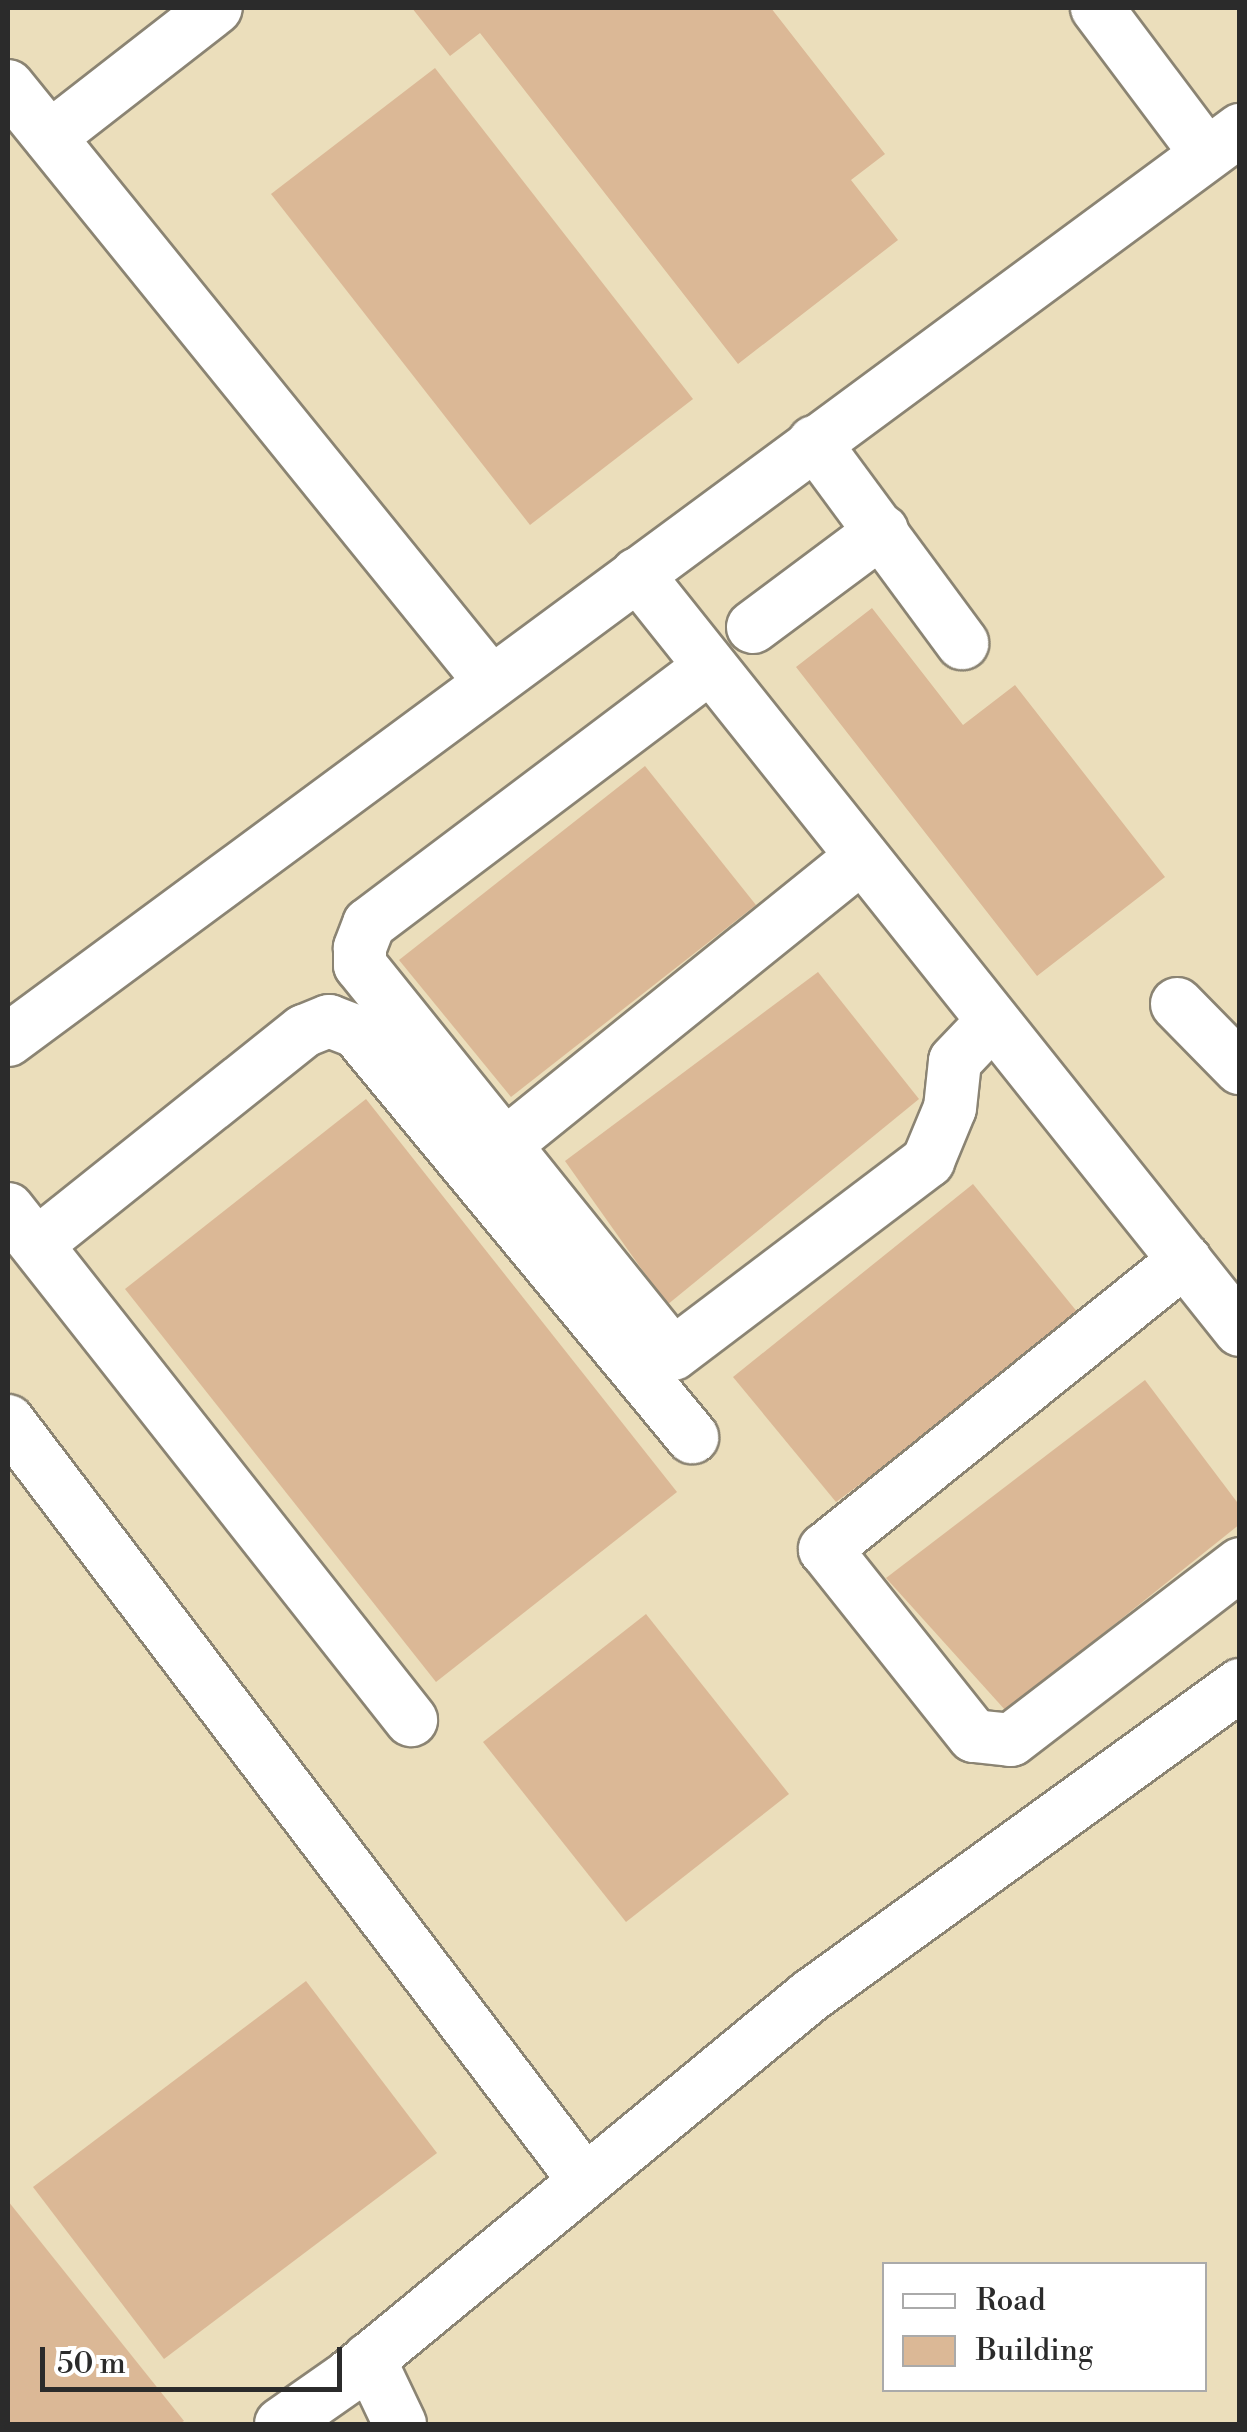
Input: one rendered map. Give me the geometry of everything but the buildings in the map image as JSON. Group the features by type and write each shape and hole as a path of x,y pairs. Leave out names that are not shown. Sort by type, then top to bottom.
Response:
{"street":[{"path":"50,136 216,8"},
{"path":"8,1040 1222,142 1097,8"},
{"path":"8,86 491,682"},
{"path":"814,442 962,643"},
{"path":"752,627 882,531"},
{"path":"638,574 1240,1330"},
{"path":"710,667 369,924 360,964 673,1354 928,1161 950,1108 955,1061 993,1021"},
{"path":"507,1143 862,857"},
{"path":"1177,1004 1240,1068"},
{"path":"411,1720 22,1226 304,1032 328,1021 357,1032 692,1437"},
{"path":"1185,1260 824,1549 974,1736 1011,1740 1240,1564"},
{"path":"8,1421 585,2181"},
{"path":"280,2424 369,2359 810,1996 1240,1685"},
{"path":"369,2359 400,2424"}]}
